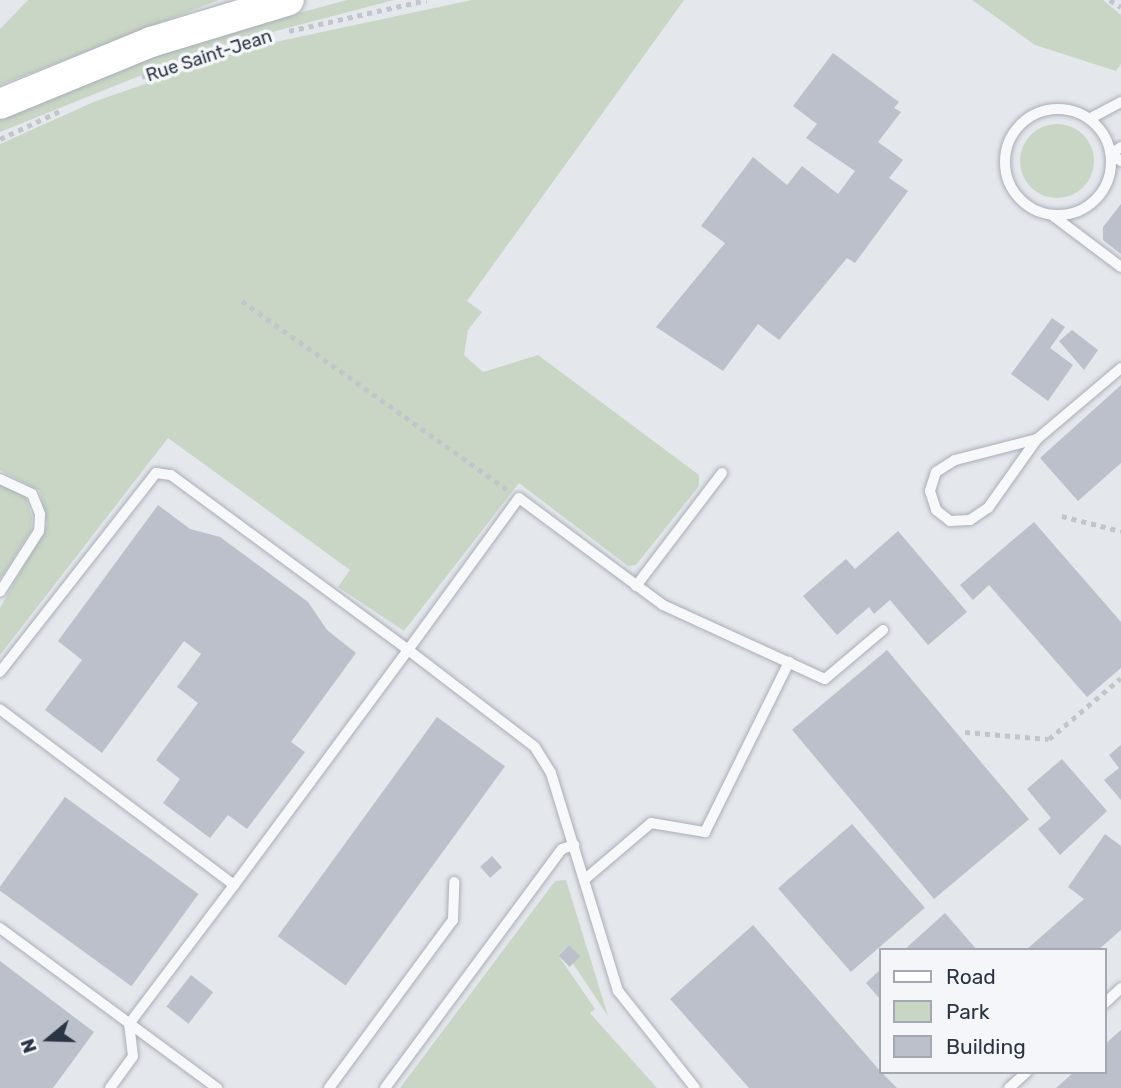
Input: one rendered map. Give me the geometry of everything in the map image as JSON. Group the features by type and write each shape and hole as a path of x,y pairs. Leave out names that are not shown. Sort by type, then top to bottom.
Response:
{"street":[{"name":"Rue Saint-Jean","path":"0,104 151,42 289,0"}],"lane":[{"path":"1121,102 1089,119 1050,109 1025,120 1009,142 1009,183 1026,205 1052,215 1121,267"},
{"path":"1089,119 1111,154 1121,162"},
{"path":"1052,215 1079,211 1101,194 1111,154 1121,147"},
{"path":"1037,439 955,460 936,472 930,492 936,510 950,521 970,520 988,508 1037,439 1121,368"},
{"path":"0,672 156,473 171,475 408,649 535,747 551,773 618,991 695,1088"},
{"path":"636,586 722,473"},
{"path":"0,479 32,494 40,514 39,531 0,592"},
{"path":"110,1088 134,1056 129,1024 519,498 663,605 825,679 883,630"},
{"path":"584,880 651,823 705,832 789,662"},
{"path":"0,709 234,885"},
{"path":"385,1088 562,849 574,845"},
{"path":"329,1088 453,920 454,882"},
{"path":"0,928 217,1088"},
{"path":"1107,1001 1121,988"},
{"path":"1009,1088 1025,1074"}],"path":[{"name":"Rue Saint-Jean","path":"284,32 428,0"},
{"path":"1111,0 1121,7"},
{"name":"Rue Saint-Jean","path":"135,80 215,53"},
{"path":"0,139 65,109"},
{"path":"243,301 519,498"},
{"path":"1062,516 1121,531"},
{"path":"965,732 1049,739 1121,678"}],"green space":[{"path":"28,0 219,0 0,85 0,29"},
{"path":"347,0 394,0 204,50 0,132 0,119 191,42"},
{"path":"472,0 684,0 467,301 482,312 468,330 464,355 483,372 538,355 699,475 699,486 636,565 628,566 519,483 404,631 338,587 350,570 168,438 0,655 0,608 47,525 40,491 0,470 0,144 96,101 252,47"},
{"path":"972,0 1103,0 1121,15 1121,64 1116,71 1035,45"},
{"path":"1057,124 1078,130 1088,140 1094,161 1088,182 1078,192 1057,198 1036,192 1026,182 1020,161 1026,140 1036,130"},
{"path":"0,483 25,496 32,517 31,531 0,579"},
{"path":"566,880 608,1016 572,962 579,956 569,945 558,955 595,1009 590,1013 657,1088 400,1088 555,881"}],"building":[{"path":"833,53 899,102 894,108 901,112 878,142 903,160 889,178 908,191 855,263 847,258 779,340 758,324 723,371 656,327 725,243 701,226 753,157 787,185 802,166 838,194 855,171 806,138 817,124 793,106"},
{"path":"1121,204 1121,254 1103,240 1103,227"},
{"path":"1052,318 1065,327 1050,348 1073,365 1048,401 1011,374"},
{"path":"1072,330 1098,350 1084,370 1059,341"},
{"path":"1121,385 1121,463 1078,501 1040,458"},
{"path":"158,505 190,529 220,537 308,602 327,630 356,653 291,742 305,752 247,829 228,815 210,838 163,803 180,779 156,760 198,703 177,687 201,654 184,641 102,753 45,710 82,660 58,641"},
{"path":"1034,522 1121,622 1121,668 1087,697 989,585 973,600 960,585"},
{"path":"898,531 967,612 928,645 890,600 874,614 869,607 837,635 803,596 846,559 855,569"},
{"path":"887,650 1029,819 934,899 792,730"},
{"path":"437,717 505,766 346,986 278,936"},
{"path":"1121,745 1121,800 1104,780 1119,768 1109,755"},
{"path":"1062,759 1107,811 1060,855 1038,829 1051,818 1027,789"},
{"path":"65,797 198,894 131,986 0,891 0,886"},
{"path":"852,824 925,908 851,972 778,888"},
{"path":"1105,834 1121,846 1121,930 1100,948 1028,948 1084,899 1068,887"},
{"path":"492,856 502,867 490,878 480,867"},
{"path":"945,913 975,948 906,948"},
{"path":"753,925 880,1074 897,1088 749,1088 670,999"},
{"path":"569,945 580,956 570,967 558,956"},
{"path":"0,961 94,1032 53,1088 0,1088"},
{"path":"880,970 880,999 866,983"},
{"path":"191,975 213,992 188,1024 166,1007"},
{"path":"1121,1030 1121,1088 1056,1088 1072,1074 1107,1074 1107,1042"}]}
